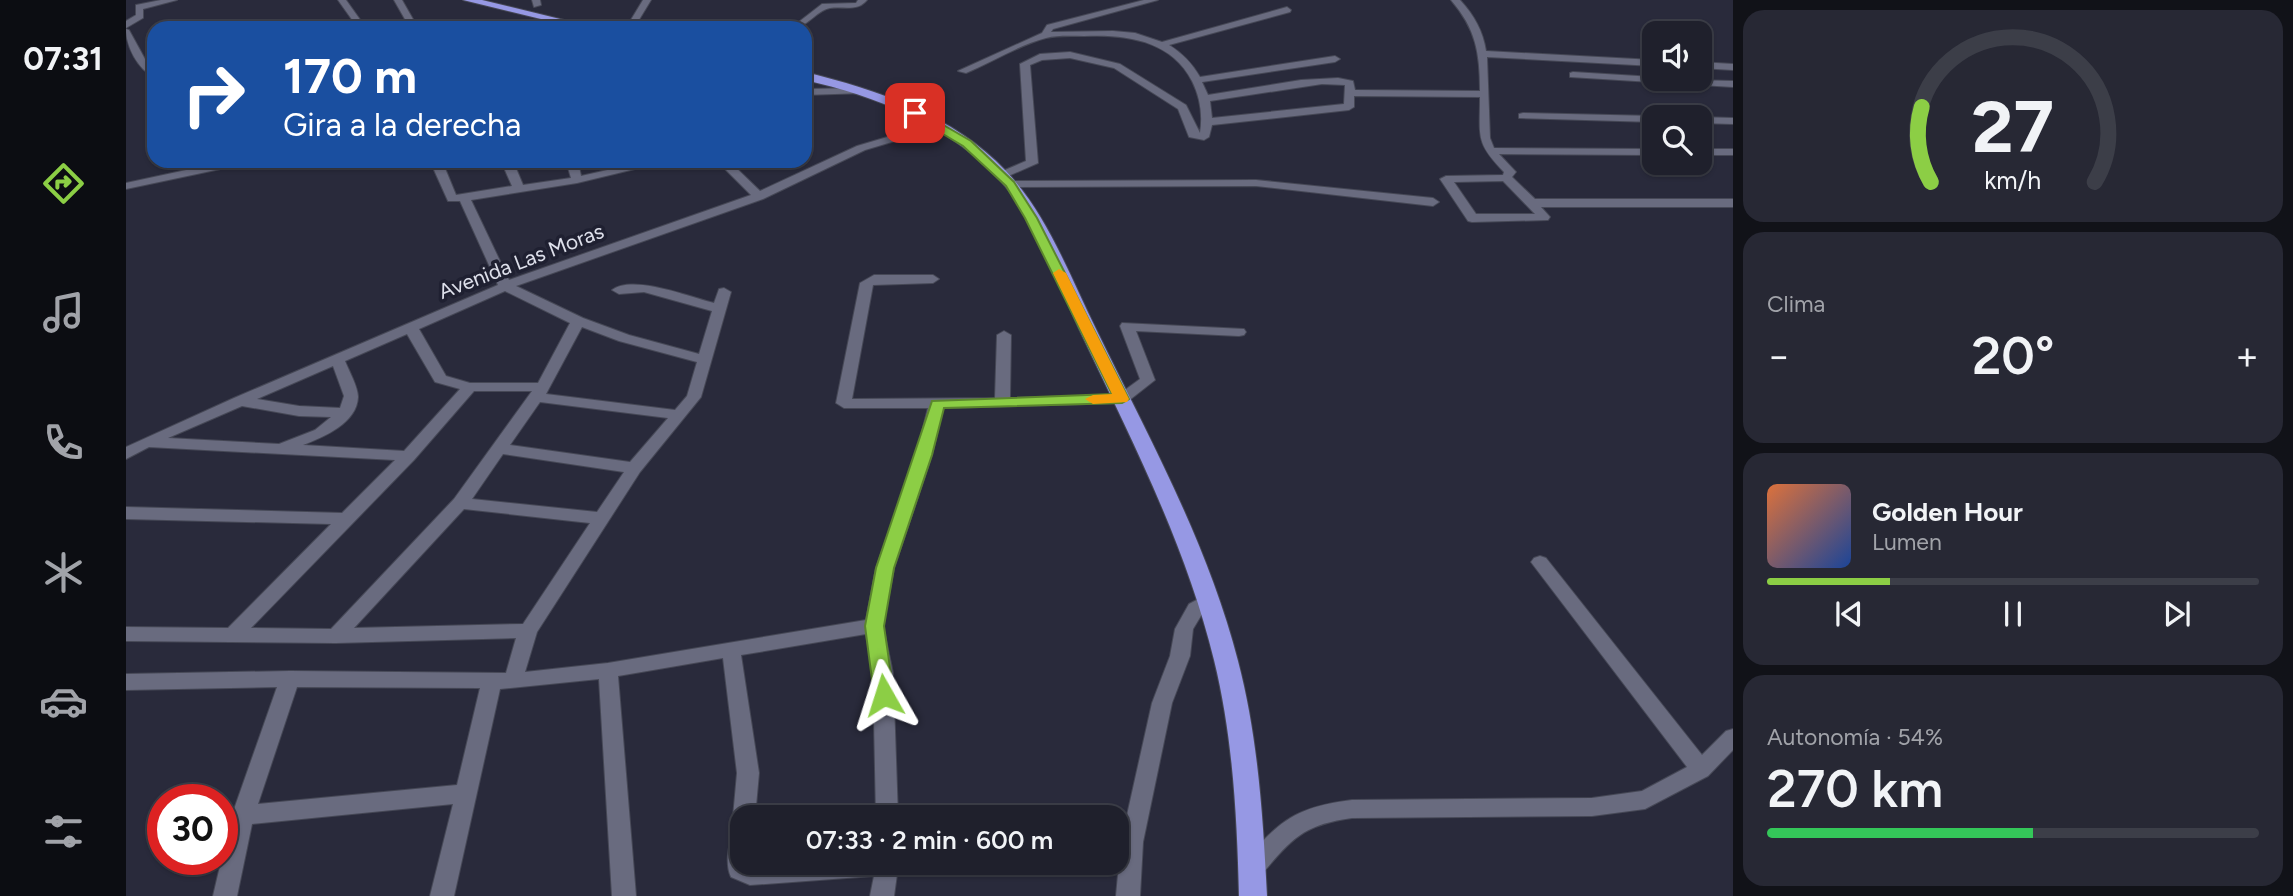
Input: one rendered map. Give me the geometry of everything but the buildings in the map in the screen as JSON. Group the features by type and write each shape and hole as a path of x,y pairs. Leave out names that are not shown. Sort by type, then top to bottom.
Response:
{"highway":[{"path":"468,0 561,21"},
{"path":"812,82 861,91 938,125 967,144 1006,179 1031,218 1122,399 1187,541 1219,631 1238,718 1253,896"}],"street":[{"path":"126,25 140,16 139,7 173,0"},
{"path":"342,0 357,21"},
{"path":"398,0 410,21"},
{"path":"634,21 647,0"},
{"path":"805,21 825,6 858,5 863,0"},
{"path":"1116,0 1118,11"},
{"path":"1045,35 1051,27 1154,0"},
{"path":"1455,0 1473,20 1483,54 1485,138 1490,151 1510,172 1506,178"},
{"path":"963,71 1045,35 1107,33 1166,43 1287,10"},
{"path":"126,32 147,67"},
{"path":"1006,179 1032,163 1025,65 1040,57 1070,55 1117,66 1182,107 1196,136 1204,136 1207,122 1198,80 1166,43"},
{"path":"1483,54 1642,62"},
{"path":"1198,80 1335,59"},
{"path":"1712,66 1733,67"},
{"path":"1573,75 1733,84"},
{"path":"1204,99 1342,81 1350,83 1351,104 1345,107 1207,122"},
{"path":"1351,93 1483,94"},
{"path":"1523,116 1642,119"},
{"path":"1712,120 1733,121"},
{"name":"Avenida Las Moras","path":"126,454 146,442 505,286 759,197 861,148 938,125"},
{"path":"1490,151 1642,152"},
{"path":"1712,152 1733,152"},
{"path":"126,187 212,168"},
{"path":"439,168 452,199 577,180 631,168"},
{"path":"510,168 519,190"},
{"path":"574,168 577,180"},
{"path":"730,168 759,197"},
{"path":"1450,178 1506,178 1532,203 1544,217 1472,218 1446,182 1450,178"},
{"path":"1006,179 1256,183 1433,202"},
{"path":"464,197 505,286 578,321 624,338 705,360"},
{"path":"1532,203 1733,203"},
{"path":"933,279 874,279 867,282 844,403 937,404 1122,399 1148,380 1127,326 1239,332"},
{"path":"619,290 644,288 717,308"},
{"path":"442,896 467,793 503,681 528,631 600,518 634,468 694,397 717,308 724,292"},
{"path":"336,636 460,503 540,392 578,321"},
{"path":"410,326 440,379 470,387 540,392 681,415"},
{"path":"1002,402 1004,335"},
{"path":"279,449 320,433 346,413 351,396 337,358"},
{"path":"233,635 408,456 470,387"},
{"path":"239,401 299,411 346,413"},
{"path":"887,805 883,673 874,626 885,568 924,455 937,404"},
{"path":"146,442 408,456"},
{"path":"498,448 634,468"},
{"path":"460,503 600,518"},
{"path":"126,513 345,519"},
{"path":"1539,562 1701,770"},
{"path":"1129,824 1162,703 1180,656 1184,629 1195,609 1208,601"},
{"path":"126,682 290,679 503,681 608,670 874,626"},
{"path":"126,635 336,636 528,631"},
{"path":"731,649 748,773 745,805"},
{"path":"608,670 624,896"},
{"path":"225,896 243,815 290,679"},
{"path":"1252,869 1295,822 1318,813 1352,809 1592,807 1644,800 1701,770 1733,737"},
{"path":"243,815 467,793"},
{"path":"882,896 890,875"},
{"path":"1126,875 1128,896"}],"slow traffic":[{"path":"1059,273 1122,399 1093,399"}],"route":[{"path":"884,695 883,673 874,626 885,568 896,529 924,455 937,404 1122,399 1031,218 1010,184 967,144 915,113"}]}
